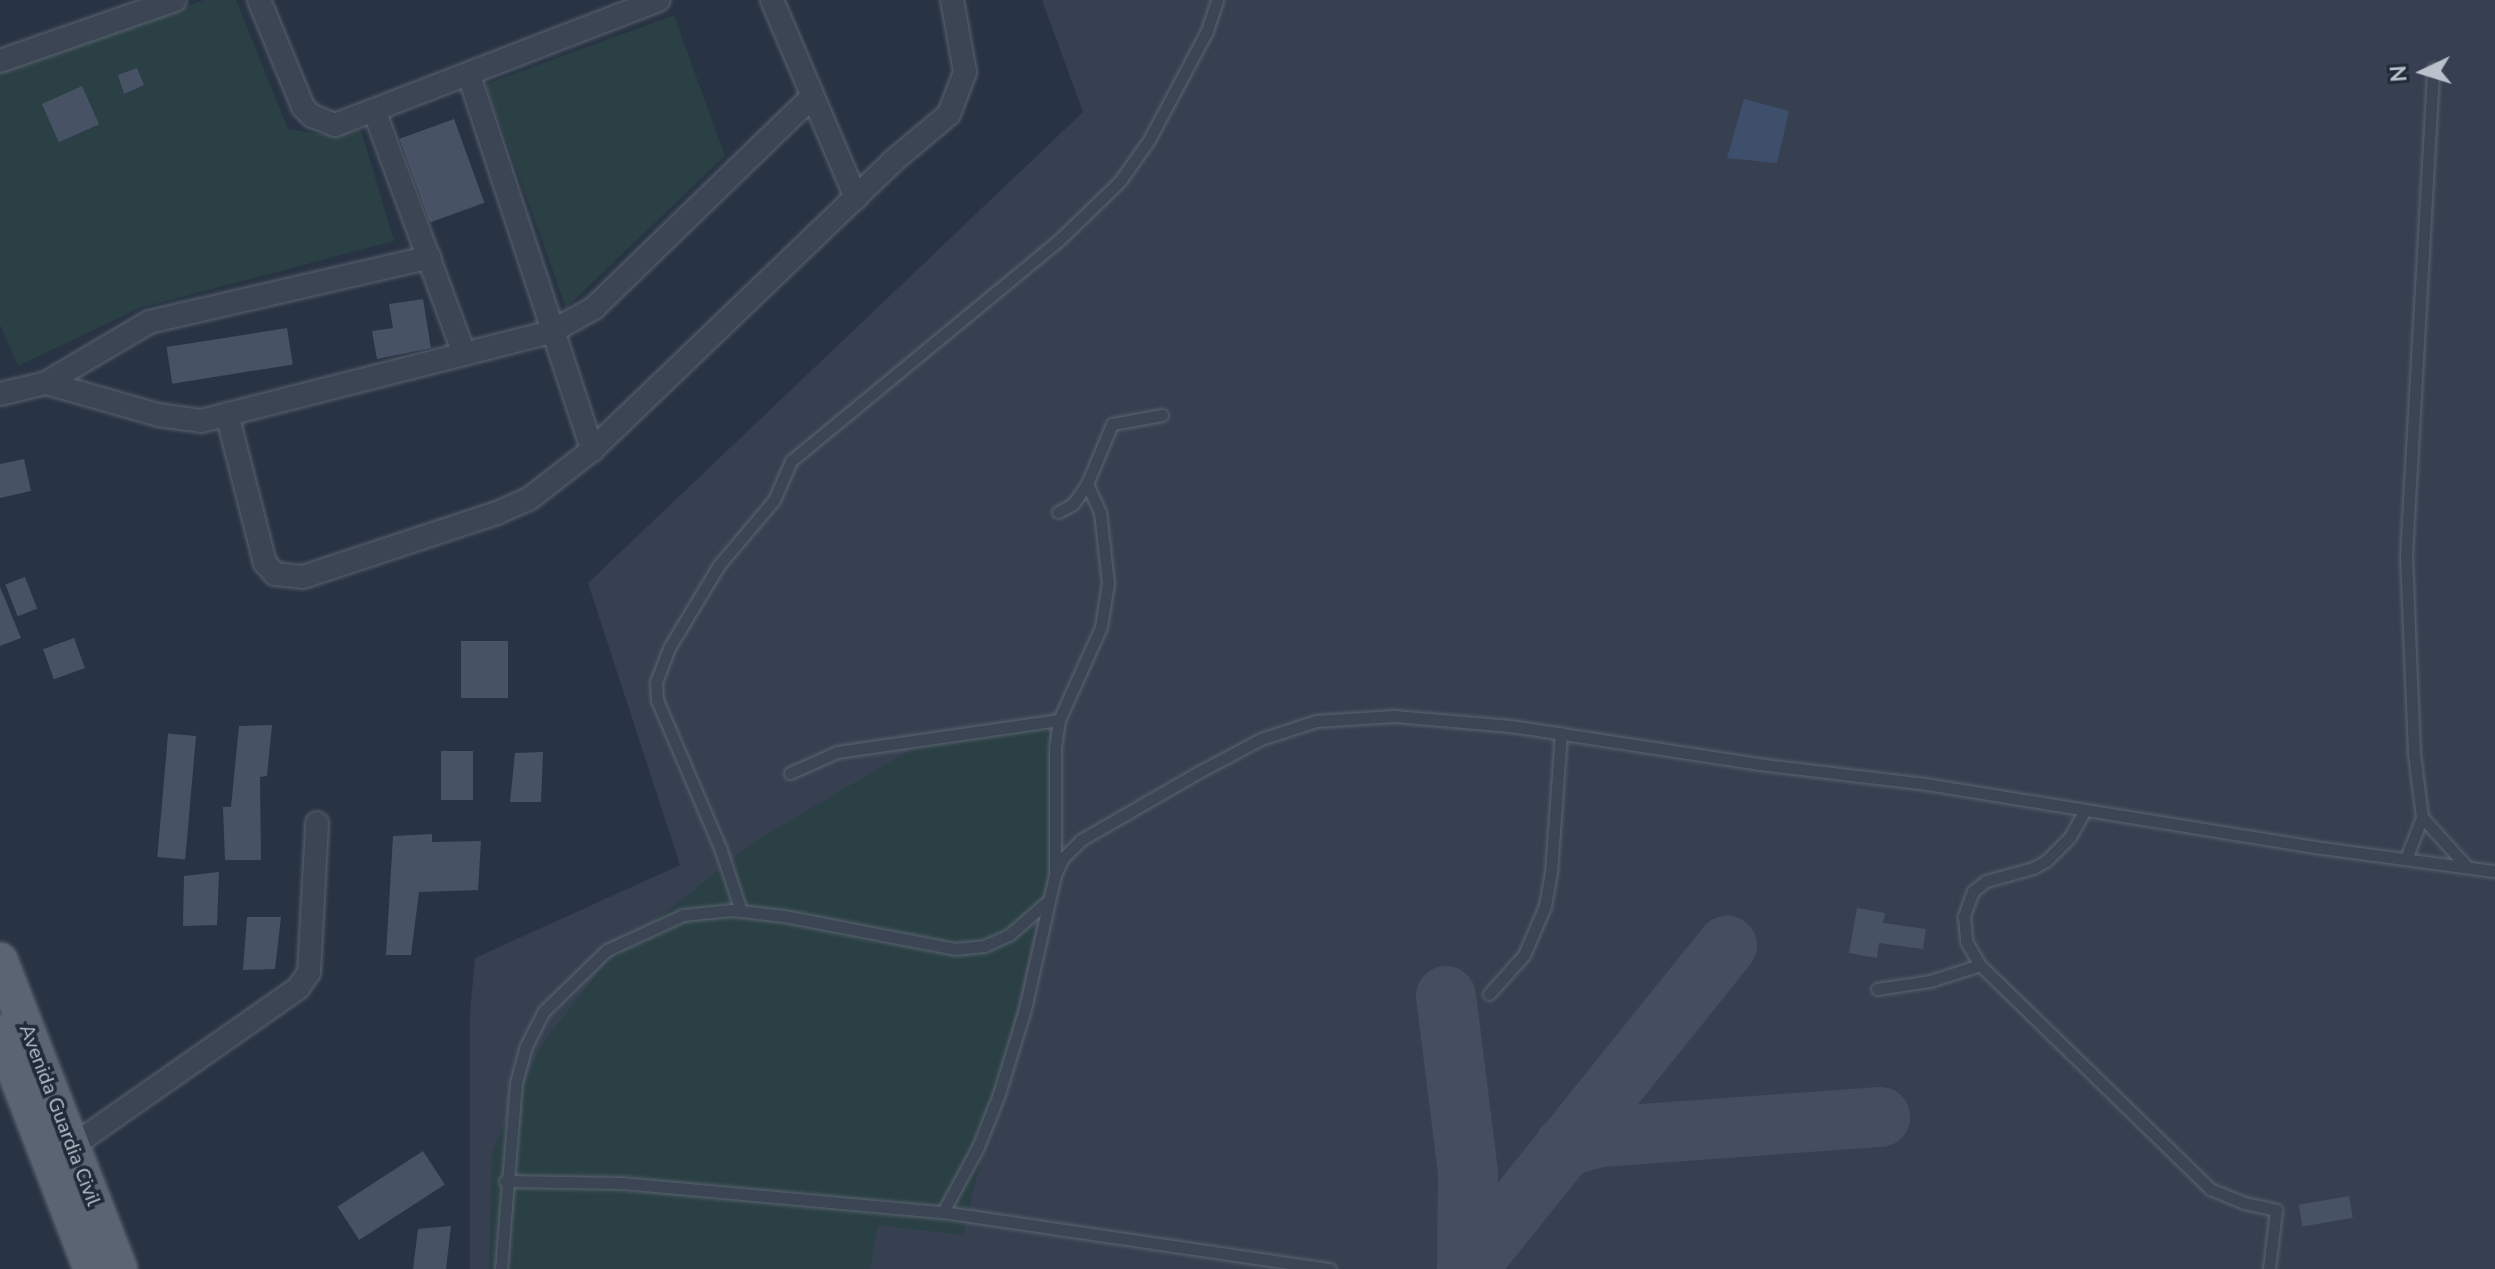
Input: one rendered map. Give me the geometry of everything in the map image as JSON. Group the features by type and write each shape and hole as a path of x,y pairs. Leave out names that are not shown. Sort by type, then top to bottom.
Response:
{"main road":[{"name":"Avenida Guardia Civil","path":"0,960 61,1154 91,1269"},
{"name":"Avenida Guardia Civil","path":"0,1033 120,1269"}],"street":[{"path":"0,61 175,0"},
{"path":"259,0 303,107 312,116 335,125 375,113 659,0"},
{"path":"772,0 856,198"},
{"path":"227,414 265,563 275,574 303,577 497,513 529,499 592,450 856,198 949,114 959,96 965,72 952,0"},
{"path":"469,75 592,450"},
{"path":"46,383 158,415 201,421 553,331 594,308 812,97"},
{"path":"375,113 464,354"},
{"path":"0,394 46,383 149,322 430,257"},
{"path":"61,1154 298,988 309,972 317,823"}],"lane":[{"path":"741,911 721,850 657,700 656,682 669,648 719,565 774,500 791,461 1059,240 1120,181 1149,140 1207,31 1217,0"},
{"path":"2406,859 2422,817 2414,754 2406,556 2433,69"},
{"path":"1058,512 1073,504 1087,484 1112,424 1162,415"},
{"path":"1055,875 1055,748 1059,720 1101,627 1108,583 1100,512 1087,484"},
{"path":"943,1212 978,1147 999,1094 1025,1009 1055,875 1063,858 1081,840 1210,766 1288,728 1316,721 1394,716 1561,733 2495,871"},
{"path":"790,773 837,752 1059,720"},
{"path":"1489,994 1524,955 1545,906 1551,872 1561,733"},
{"path":"2085,810 2070,837 2046,861 2033,868 1986,881 1973,891 1964,916 1966,941 1980,965 2210,1189 2244,1203 2276,1210 2269,1269"},
{"path":"2422,817 2467,867"},
{"path":"501,1269 505,1181 516,1083 526,1046 544,1011 607,950 683,915 741,911 784,916 955,949 984,946 1009,935 1049,900"},
{"path":"1877,989 1930,981 1980,965"},
{"path":"505,1181 622,1183 943,1212 1330,1269"}],"shaded area":[{"path":"1042,0 2495,0 2495,1269 470,1269 470,1013 475,958 680,865 588,583 1083,112"}],"green space":[{"path":"204,0 236,0 288,129 334,136 361,130 394,241 140,308 18,366 0,325 0,72"},
{"path":"674,15 725,156 566,308 486,84"},
{"path":"1049,723 1049,868 963,1235 878,1225 870,1269 489,1269 492,1152 543,1043 610,957 754,842 927,740"}],"water":[{"path":"1744,99 1789,111 1777,163 1727,158"}],"building":[{"path":"137,68 144,85 124,94 118,75"},
{"path":"82,86 99,124 59,142 42,104"},
{"path":"454,119 484,203 430,222 399,139"},
{"path":"423,299 431,348 377,359 372,331 393,328 389,304"},
{"path":"287,328 293,365 172,384 167,347"},
{"path":"24,459 31,491 0,498 0,464"},
{"path":"25,577 37,609 18,616 5,585"},
{"path":"0,587 21,638 0,646"},
{"path":"74,638 85,668 54,679 43,649"},
{"path":"461,641 508,641 508,698 461,698"},
{"path":"272,725 267,776 260,777 261,860 225,860 223,807 231,807 239,726"},
{"path":"168,734 196,736 185,860 157,857"},
{"path":"441,751 473,751 473,800 441,800"},
{"path":"543,752 541,802 510,802 515,753"},
{"path":"432,834 432,842 481,841 478,890 419,892 411,955 386,955 393,836"},
{"path":"219,872 217,925 183,926 184,876"},
{"path":"1857,908 1885,913 1883,923 1926,929 1923,949 1879,943 1877,958 1849,953"},
{"path":"247,917 281,917 275,969 243,970"},
{"path":"423,1151 445,1185 359,1240 337,1207"},
{"path":"2349,1196 2353,1218 2303,1227 2299,1205"},
{"path":"451,1226 446,1269 413,1269 418,1229"}],"taxiway":[{"path":"1467,1269 1727,946"},
{"path":"1446,996 1468,1173 1467,1269"},
{"path":"1564,1147 1600,1137 1880,1117"}]}
